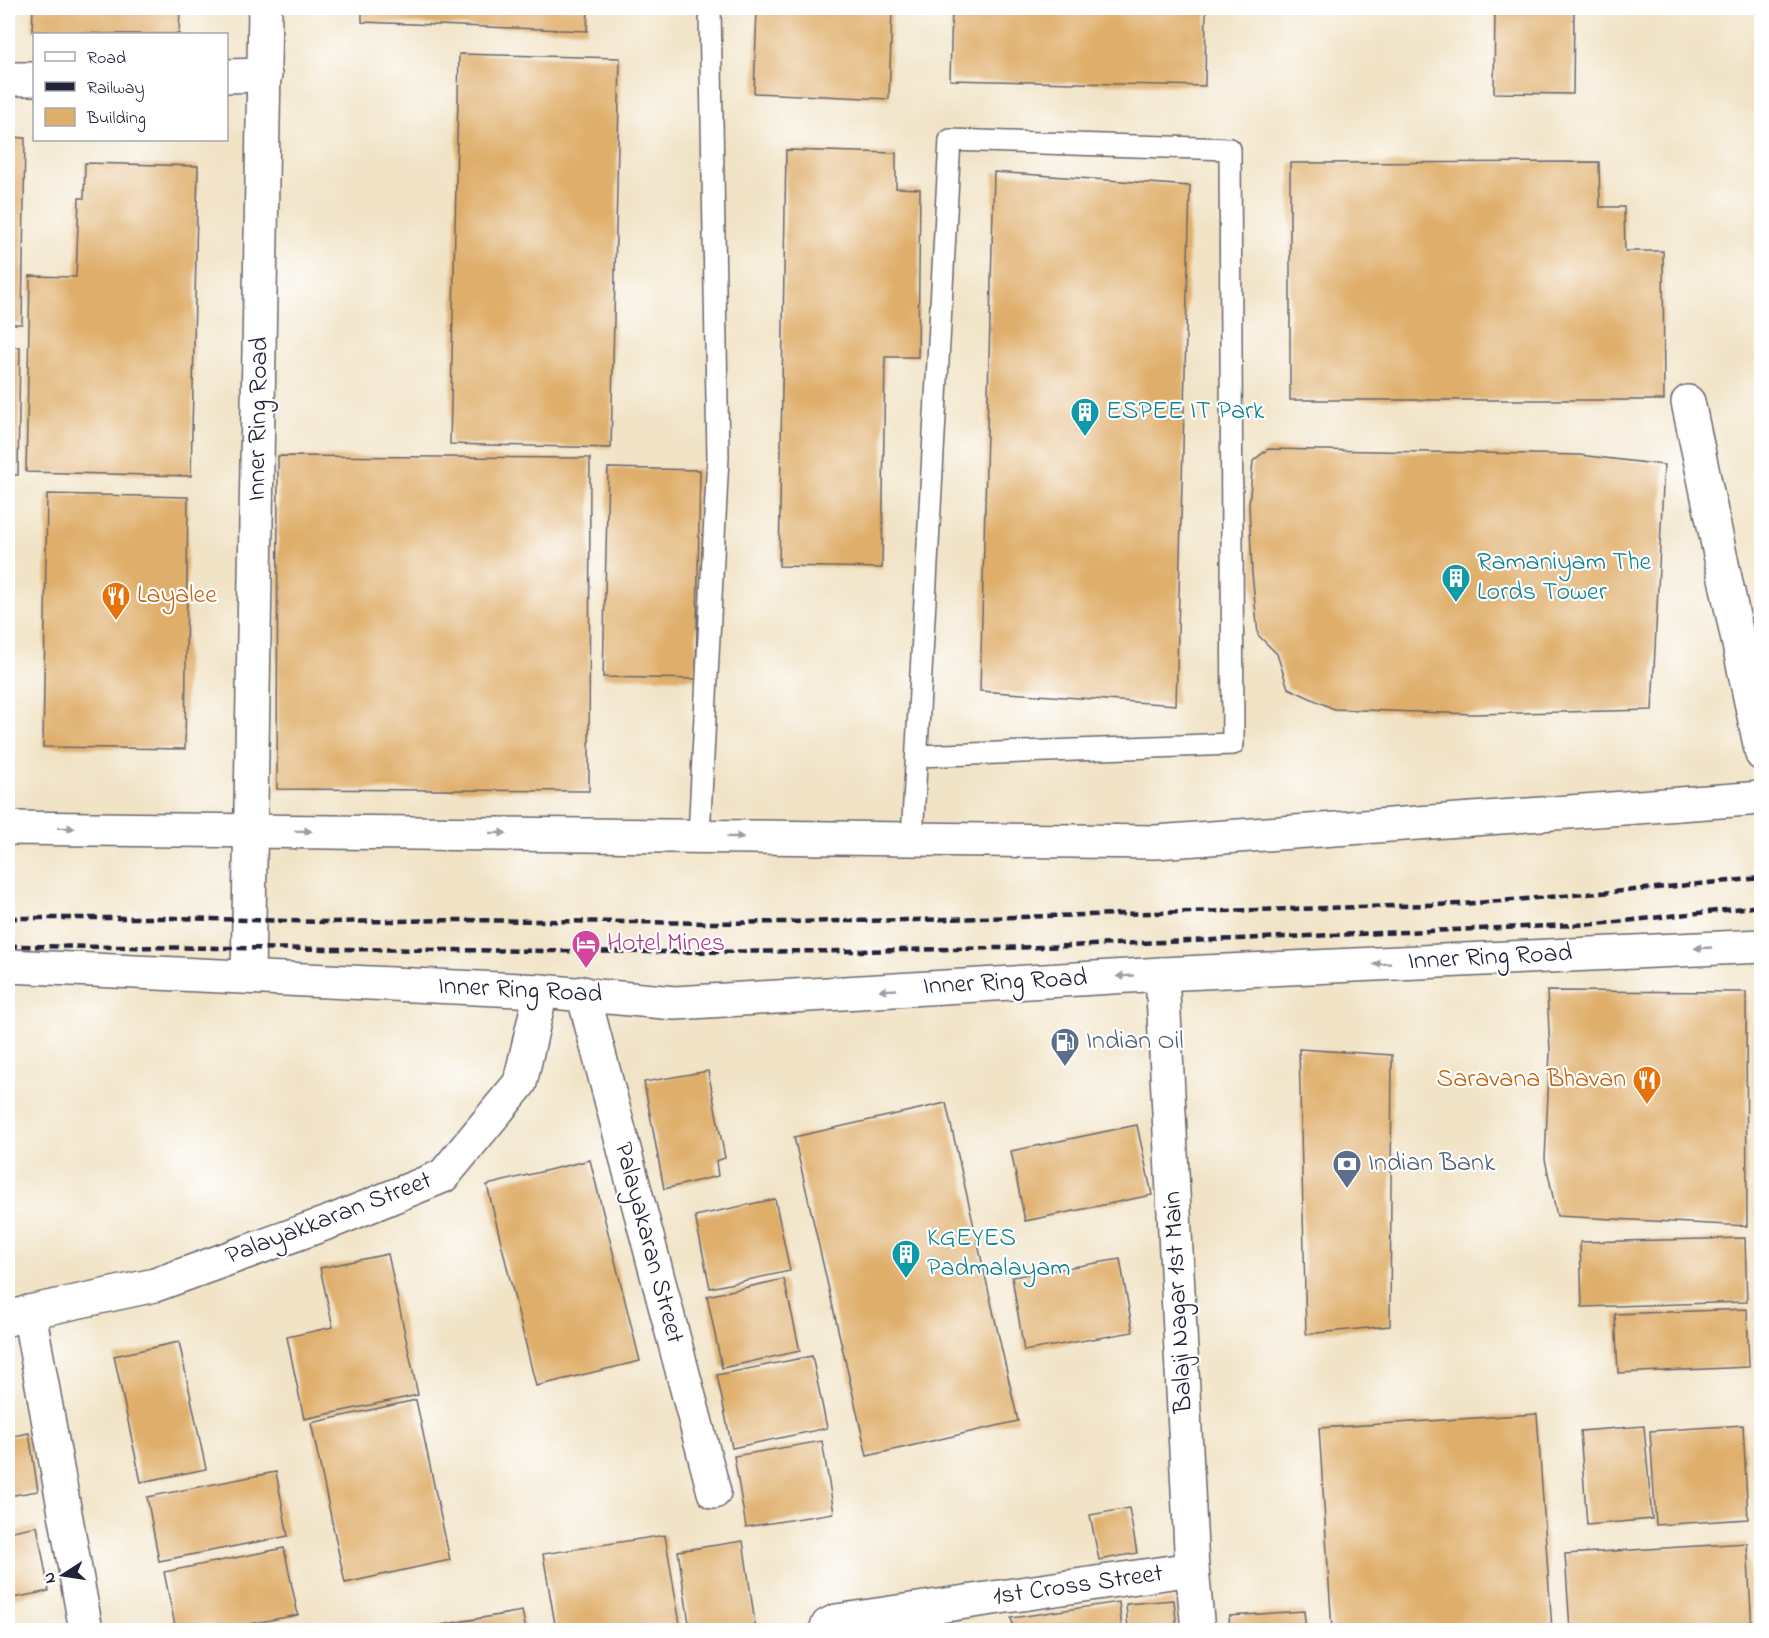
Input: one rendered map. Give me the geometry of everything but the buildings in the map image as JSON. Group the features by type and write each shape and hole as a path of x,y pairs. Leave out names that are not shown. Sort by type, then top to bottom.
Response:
{"street":[{"name":"Inner Ring Road","path":"248,977 265,8"},
{"path":"228,76 265,75"},
{"path":"8,79 33,79"},
{"path":"1688,402 1761,754"},
{"path":"8,828 1156,842 1761,798"},
{"name":"Inner Ring Road","path":"8,966 583,993 675,1003 1162,974 1761,947"},
{"name":"Balaji Nagar 1st Main","path":"1162,974 1192,1569 1198,1630"},
{"name":"Palayakkaran Street","path":"18,1315 155,1285 335,1220 443,1176 520,1083 541,991"},
{"name":"Palayakaran Street","path":"583,993 714,1492"},
{"path":"18,1315 86,1630"},
{"name":"1st Cross Street","path":"826,1630 828,1625 836,1621 1192,1569"}],"lane":[{"path":"699,836 718,457 710,8"},
{"path":"912,839 916,756 950,140 1230,149 1233,744 916,756"}],"railway":[{"path":"8,918 715,923 914,920 1463,904 1762,878"},
{"path":"8,946 663,952 1044,947 1597,924 1762,906"}],"place":[{"name":"ESPEE IT Park","path":"1085,438"},
{"name":"Ramaniyam The Lords Tower","path":"1456,604"},
{"name":"Layalee","path":"116,622"},
{"name":"Hotel Mines","path":"586,970"},
{"name":"Indian Oil","path":"1065,1068"},
{"name":"Saravana Bhavan","path":"1647,1106"},
{"name":"Indian Bank","path":"1347,1190"},
{"name":"KGEYES Padmalayam","path":"906,1280"}]}
